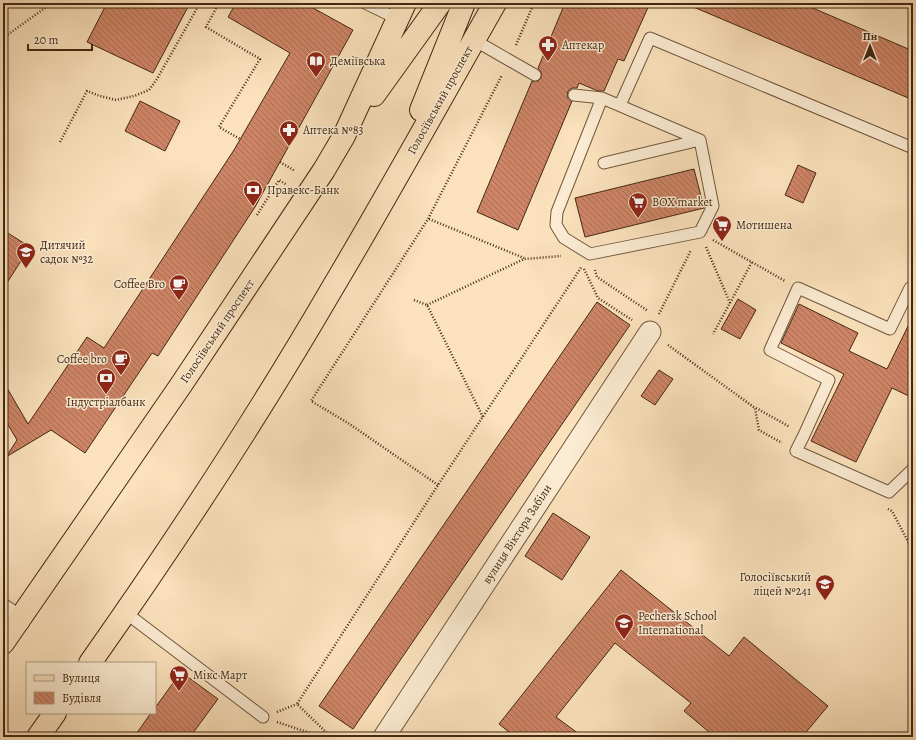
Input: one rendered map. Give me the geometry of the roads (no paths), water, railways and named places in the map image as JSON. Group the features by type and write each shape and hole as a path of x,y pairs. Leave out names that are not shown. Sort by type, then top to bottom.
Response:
{"main road":[{"path":"344,136 440,3"},
{"name":"Голосіївський проспект","path":"386,197 464,3"},
{"name":"Голосіївський проспект","path":"91,662 126,612 244,434 333,288 386,197 495,3"},
{"name":"Голосіївський проспект","path":"3,644 11,616 232,310 324,170 344,136 402,11"},
{"path":"38,737 54,714"}],"street":[{"name":"вулиця Віктора Забіли","path":"384,737 654,325"}],"lane":[{"path":"365,3 402,11"},
{"path":"620,105 650,38 913,148"},
{"path":"474,40 534,75"},
{"path":"574,95 602,98 700,140"},
{"path":"602,98 557,212 556,225 564,238 590,254 700,232 712,206 700,140"},
{"path":"604,163 700,140"},
{"path":"913,289 910,288 890,329 798,288 770,350 829,380 796,451 889,492 913,469"},
{"path":"126,612 263,717"}],"place":[{"name":"Аптекар","path":"548,62"},
{"name":"Деміївська","path":"316,78"},
{"name":"Аптека №83","path":"289,147"},
{"name":"Правекс-Банк","path":"253,207"},
{"name":"BOX market","path":"638,219"},
{"name":"Мотишена","path":"722,242"},
{"name":"Дитячий садок №32","path":"26,269"},
{"name":"Coffee Bro","path":"179,301"},
{"name":"Coffee bro","path":"121,376"},
{"name":"Індустріалбанк","path":"106,395"},
{"name":"Голосіївський ліцей №241","path":"825,601"},
{"name":"Pechersk School International","path":"624,640"},
{"name":"Мікс Март","path":"179,692"}]}
